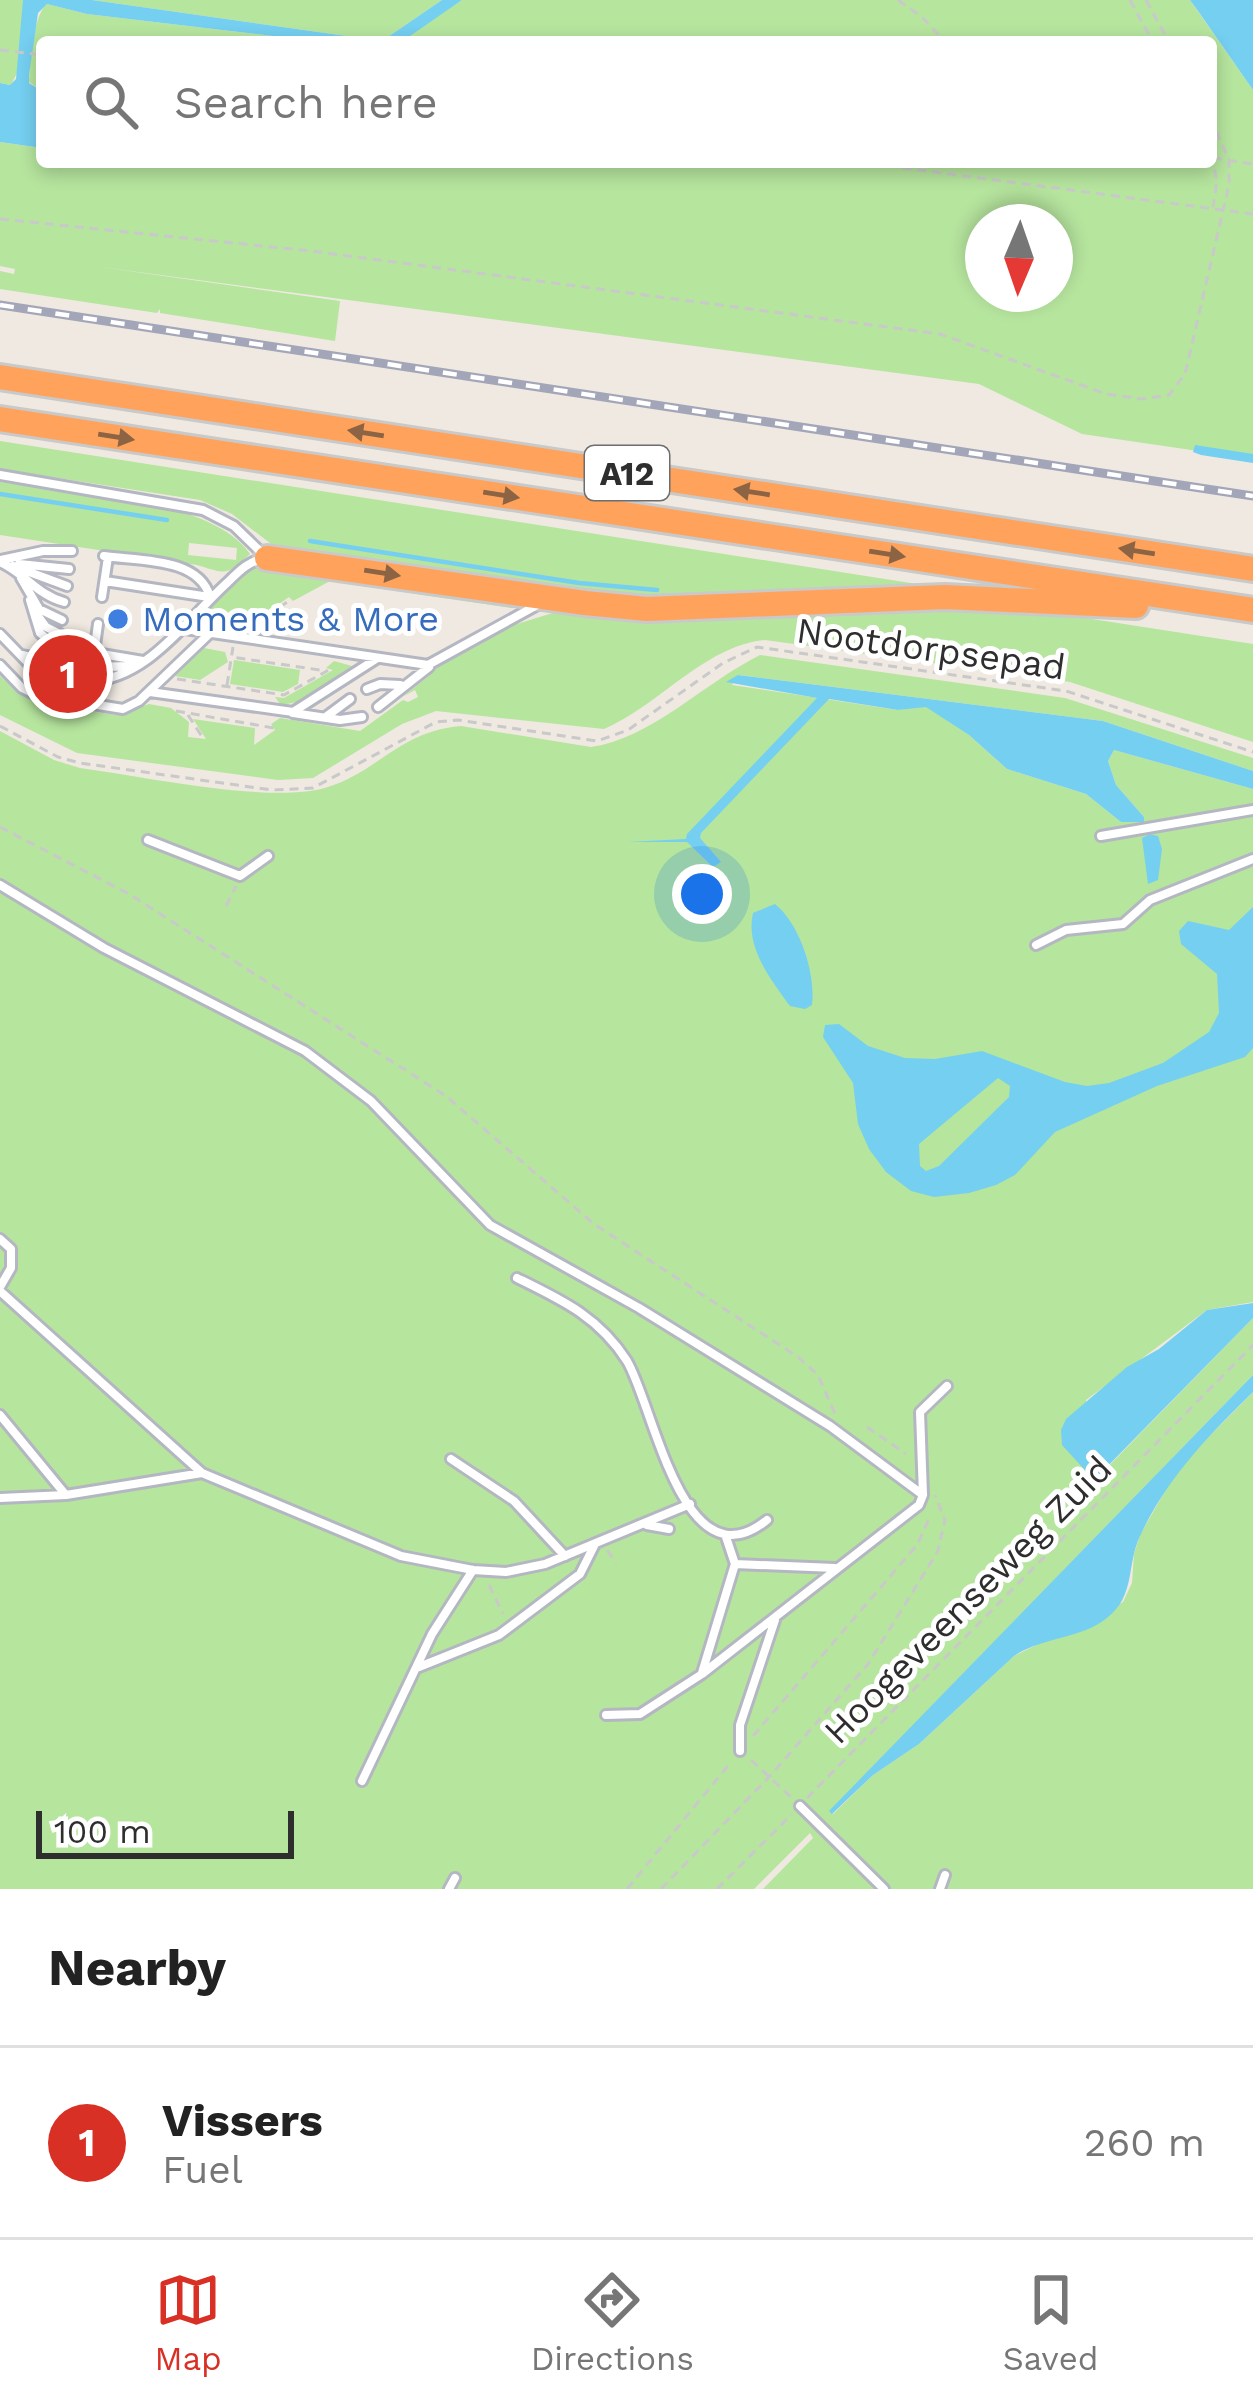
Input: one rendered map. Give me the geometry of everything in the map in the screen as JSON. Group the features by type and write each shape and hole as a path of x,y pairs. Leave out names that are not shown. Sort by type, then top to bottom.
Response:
{"highway":[{"name":"A12","path":"0,377 1253,569"},
{"name":"A12","path":"0,419 1253,611"},
{"name":"A12","path":"267,557 552,599 674,610 945,597 1253,611"}],"lane":[{"path":"0,475 203,510 234,526 267,557 248,563 145,661 114,679 86,681"},
{"path":"0,562 43,551 72,551"},
{"path":"106,556 188,569 202,578 211,597 103,585 106,556"},
{"path":"0,562 69,569"},
{"path":"0,562 37,591 64,602"},
{"path":"0,562 67,586"},
{"path":"17,571 42,624 60,634"},
{"path":"30,598 45,614 62,620"},
{"path":"30,598 40,633 58,648"},
{"path":"378,706 497,625 552,599"},
{"path":"97,625 92,653 145,661"},
{"path":"178,628 422,665 441,660"},
{"path":"0,665 25,690 51,699 121,709 149,692 209,633"},
{"path":"0,634 34,668 53,676"},
{"path":"16,651 56,662"},
{"path":"280,712 301,709 377,658"},
{"path":"88,667 126,667 145,661"},
{"path":"367,688 404,684"},
{"path":"149,692 314,716 362,717"},
{"path":"314,716 327,716 350,699"},
{"path":"1101,836 1253,810"},
{"path":"148,840 240,876 268,856"},
{"path":"1036,945 1066,930 1123,924 1150,900 1253,859"},
{"path":"0,885 104,948 305,1051 371,1101 490,1225 639,1308 830,1426 921,1500"},
{"path":"0,1239 11,1249 10,1268 0,1289 202,1473 401,1556 506,1572 545,1564 690,1504"},
{"path":"517,1278 582,1310 628,1362 660,1451 690,1504 713,1532 726,1537 749,1534 766,1520"},
{"path":"606,1715 640,1714 702,1674 921,1500 920,1412 947,1386"},
{"path":"0,1415 66,1496"},
{"path":"451,1460 514,1501 566,1556"},
{"path":"0,1498 66,1496 202,1473"},
{"path":"642,1524 669,1528"},
{"path":"702,1674 735,1564 726,1537"},
{"path":"417,1667 499,1635 580,1574 595,1544"},
{"path":"735,1564 838,1568"},
{"path":"362,1781 432,1634 477,1570"},
{"path":"740,1751 740,1725 775,1618"},
{"path":"800,1806 884,1889"},
{"path":"940,1889 945,1874"},
{"path":"449,1889 455,1877"}],"path":[{"path":"898,0 939,36"},
{"path":"1130,0 1150,36"},
{"path":"1146,0 1166,36"},
{"path":"0,50 36,54"},
{"path":"0,219 311,251 940,334 1106,394 1141,399 1169,395 1185,374 1225,209 1229,160 1217,133"},
{"path":"1217,158 1253,164"},
{"path":"904,168 1253,214"},
{"path":"1213,208 1214,168"},
{"name":"Nootdorpsepad","path":"0,726 58,757 80,763 272,790 313,788 436,722 458,720 597,741 628,730 723,663 757,647 1066,691 1253,752"},
{"path":"164,677 284,695 327,671 231,657"},
{"path":"188,715 203,738"},
{"path":"0,826 128,894 446,1096 594,1223 798,1357 818,1375 836,1416"},
{"path":"226,906 240,876"},
{"name":"Hoogeveenseweg Zuid","path":"717,1889 1253,1345"},
{"path":"867,1427 923,1465"},
{"path":"661,1889 769,1777 868,1664 938,1551 945,1520 940,1502 923,1479"},
{"path":"627,1889 917,1545 929,1519 921,1500"},
{"path":"477,1570 510,1626"},
{"path":"740,1751 800,1806"}],"green space":[{"path":"0,0 23,0 24,7 19,69 11,85 0,83"},
{"path":"92,0 442,0 389,36 347,36"},
{"path":"462,0 1190,0 1215,36 408,36"},
{"path":"47,4 87,14 274,36 36,36 36,87 29,82 31,52 42,10"},
{"path":"1217,39 1253,90 1253,459 1082,434 979,384 93,266 340,301 335,341 160,313 160,309 157,313 0,289 0,271 14,274 15,269 0,266 0,142 36,147 36,168 1217,168"},
{"path":"0,441 949,589 627,602 279,550 232,514 200,500 0,469"},
{"path":"0,482 171,509 231,535 250,554 230,570 220,571 0,535","holes":["189,543 237,548 236,560 188,555"]},
{"path":"261,565 522,601 511,608 330,581 293,601 289,597 252,623 203,615"},
{"path":"915,604 1034,610 1253,644 1253,742 1070,682 765,640 722,653 604,729 436,711 402,724 313,778 278,780 77,753 0,715 0,676 21,695 42,704 116,715 149,704 171,708 189,722 188,737 206,739 193,719 255,728 254,745 275,730 271,724 280,718 360,731 403,700 418,697 415,690 404,696 430,675 427,673 504,628 556,612"},
{"path":"204,648 225,652 228,662 200,680 175,676"},
{"path":"760,655 1065,698 1253,758 1253,771 1103,721 739,675 732,685 898,710 926,706 1007,769 1086,794 1121,822 1144,817 1116,785 1108,761 1114,750 1253,789 1253,1302 1207,1310 1086,1400 1095,1480 1253,1318 1253,1375 830,1811 833,1814 873,1775 919,1744 1014,1656 1123,1602 1132,1583 1140,1535 1178,1468 1253,1392 1253,1889 763,1889 813,1838 810,1833 754,1889 0,1889 0,731 54,760 80,768 241,791 304,792 346,780 406,743 440,729 461,726 591,747 613,742 656,721"},
{"path":"234,660 300,670 298,684 283,692 230,684"},
{"path":"334,661 352,666 298,702 281,705 275,697 284,698 333,670 326,668"}],"water":[{"path":"23,0 92,0 347,36 274,36 87,14 47,4 38,13 29,75 29,83 36,87 36,147 0,142 0,83 10,85 16,79"},
{"path":"442,0 462,0 410,36 389,36"},
{"path":"1190,0 1253,0 1253,90 1217,36"},
{"path":"1195,445 1253,454 1253,463 1201,455 1193,452"},
{"path":"738,675 1103,721 1253,771 1253,789 1114,750 1108,761 1116,785 1144,817 1144,822 1121,822 1086,794 1007,769 969,735 926,707 898,710 829,699 701,833 700,838 721,862 713,867 687,842 628,842 686,839 817,698 726,682"},
{"path":"1158,836 1162,849 1158,880 1148,884 1142,838"},
{"path":"775,904 792,924 809,965 812,1005 805,1009 790,1006 756,951 753,913"},
{"path":"1253,907 1253,1048 1245,1057 1157,1086 1055,1132 1015,1175 969,1193 934,1197 911,1191 886,1172 869,1149 858,1124 853,1083 823,1037 825,1025 839,1024 868,1046 905,1058 935,1059 982,1051 1065,1082 1109,1083 1163,1063 1209,1032 1219,1013 1217,974 1181,944 1179,931 1188,921 1229,930","holes":["998,1078 1010,1086 1009,1097 939,1166 926,1171 920,1166 919,1144"]},
{"path":"1253,1303 1253,1318 1094,1480 1062,1445 1066,1419 1127,1367 1159,1349 1207,1310"},
{"path":"1253,1375 1253,1392 1190,1459 1151,1515 1116,1609 1097,1625 1014,1656 919,1744 873,1775 832,1814 829,1811"}],"waterway":[{"path":"0,494 167,520"},
{"path":"310,541 579,583 657,590"}],"railway":[{"path":"0,305 1253,496"}],"place":[{"name":"Moments & More","path":"118,619"},
{"name":"Vissers","path":"68,674"}]}
